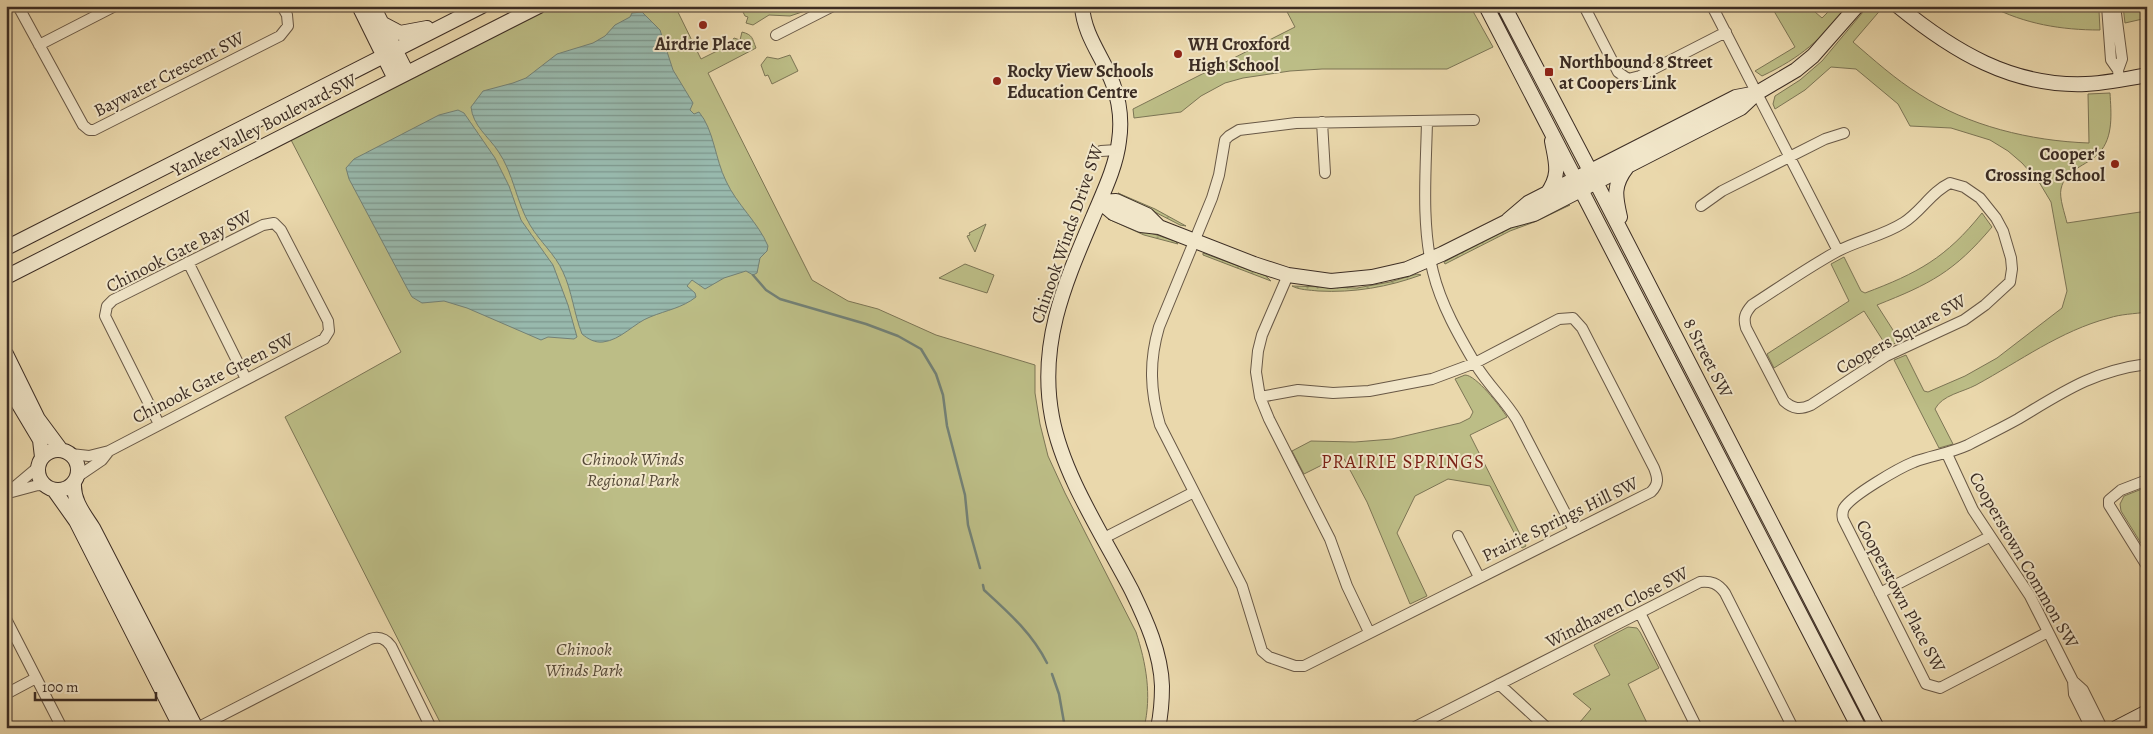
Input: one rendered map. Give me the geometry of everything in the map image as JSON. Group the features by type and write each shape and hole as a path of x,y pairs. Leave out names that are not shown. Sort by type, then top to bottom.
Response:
{"street":[{"name":"Baywater Crescent SW","path":"18,6 83,125 89,130 94,130 280,36 288,26 287,15 282,6"},
{"path":"39,45 115,6"},
{"path":"359,6 390,53 401,76"},
{"path":"373,6 382,24 390,53"},
{"name":"Yankee Valley Boulevard SW","path":"8,246 482,6"},
{"name":"Yankee Valley Boulevard SW","path":"6,277 538,6"},
{"path":"776,35 833,6"},
{"name":"Chinook Winds Drive SW","path":"1082,6 1087,31 1113,83 1120,104 1121,121 1117,150 1100,202 1070,271 1052,328 1048,370 1052,416 1065,461 1140,608 1155,647 1162,684 1158,728"},
{"name":"8 Street SW","path":"1486,6 1859,728"},
{"name":"8 Street SW","path":"1504,6 1624,235 1877,728"},
{"path":"1584,6 1618,72 1628,79 1640,76 1726,32"},
{"path":"1712,6 1838,251"},
{"path":"1594,177 1629,165 1741,108 1757,93 1796,70 1813,56 1858,6"},
{"path":"1898,6 1940,39 1962,52 2016,75 2063,83 2086,84 2119,75 2147,75"},
{"path":"2106,6 2111,60 2119,75"},
{"path":"2115,6 2122,59 2119,75"},
{"path":"382,24 396,32 409,32 459,18"},
{"path":"1508,221 1521,208 1546,194 1579,184 1594,177 1736,97 1757,93"},
{"path":"1104,538 1194,492 1160,425 1154,407 1151,367 1159,327 1219,176 1225,140 1239,130 1322,122 1474,120"},
{"path":"1427,121 1427,226 1431,260 1443,302 1475,363 1484,377 1509,406 1574,530"},
{"path":"1322,122 1325,173"},
{"path":"1546,194 1554,182 1557,173 1548,123"},
{"path":"1701,206 1715,194 1825,139 1844,133"},
{"path":"1101,151 1117,150"},
{"path":"1624,235 1616,190 1620,176 1629,165"},
{"name":"Coopers Square SW","path":"1950,183 1957,184 1980,198 1996,218 2008,245 2011,278 2007,287 1964,320 1886,356 1811,404 1798,409 1784,401 1746,328 1745,315 1752,305 1838,251 1893,229 1917,213 1943,186 1950,183"},
{"path":"1100,202 1116,201 1147,215 1159,227 1254,264 1288,275 1321,280 1353,280 1389,274 1431,260 1508,221 1534,214 1579,184"},
{"name":"Chinook Gate Bay SW","path":"159,424 104,316 107,306 113,300 263,225 274,223 281,230 328,321 329,332"},
{"path":"188,262 246,379"},
{"path":"1288,275 1262,335 1258,351 1256,372 1260,397 1269,419 1330,539 1347,586 1370,632"},
{"name":"Prairie Springs Hill SW","path":"1194,492 1242,586 1264,655 1295,666 1304,666 1651,492 1656,487 1658,481 1654,468 1582,328 1574,318 1559,319 1475,363"},
{"name":"Chinook Gate Green SW","path":"66,452 88,456 109,451 324,339 329,332"},
{"path":"6,354 38,419 78,464 73,491 79,508 93,528 197,728 370,639 383,638 391,646 431,728"},
{"path":"1260,397 1298,390 1350,392 1395,387 1432,379 1475,363"},
{"name":"Cooperstown Place SW","path":"2048,632 1940,688 1926,684 1843,519 1844,508 1877,482 1902,467 1947,454 2004,427 2068,388 2109,372 2147,364"},
{"path":"6,383 40,440 39,478 50,488 76,521 181,728"},
{"path":"6,494 51,451 66,452"},
{"name":"Chinook Gate Green SW","path":"76,480 102,460 109,451"},
{"name":"Cooperstown Common SW","path":"1947,454 1973,510 1989,537 2021,582 2073,681 2083,690 2102,728"},
{"path":"6,494 33,486 65,489 76,480"},
{"path":"2147,480 2113,495 2109,500 2109,505 2147,566"},
{"path":"1458,536 1479,577"},
{"path":"1880,593 1989,537"},
{"name":"Windhaven Close SW","path":"1414,728 1700,582 1710,581 1721,587 1793,728"},
{"path":"1640,614 1697,728"},
{"path":"6,619 62,728"},
{"path":"6,694 36,678"},
{"name":"Cooperstown Common SW","path":"2073,681 2074,694 2090,728"},
{"path":"1500,684 1547,728"},
{"path":"2116,728 2147,712"}],"green space":[{"name":"Chinook Winds Regional Park","path":"553,6 675,6 701,59 729,45 734,38 740,40 742,32 746,33 753,39 756,48 708,73 812,280 848,301 878,309 936,335 1035,365 1035,393 1048,456 1136,632 1140,644 1148,691 1144,728 443,728 285,417 401,352 290,138"},
{"path":"740,6 805,6 805,11 790,16 769,15 753,25 746,23 748,17 745,16"},
{"path":"1284,6 1470,6 1493,47 1447,69 1322,69 1290,71 1243,78 1225,83 1201,96 1181,112 1134,118 1133,109 1295,27"},
{"path":"1771,6 1808,6 1822,18 1834,6 1848,6 1810,47 1762,76 1755,71 1795,47"},
{"path":"1868,6 1883,7 1853,42 1893,76 1919,94 1958,115 1979,123 2001,130 2045,139 2089,143 2088,94 2110,93 2110,124 2104,147 2094,157 2072,172 2063,182 2061,201 2067,223 2147,211 2147,312 2114,317 2074,331 2041,347 1976,385 1943,400 1935,409 1953,444 1939,448 1894,360 1906,355 1924,391 1928,392 1965,376 1997,358 2062,308 2067,291 2051,202 2039,182 2008,151 1990,140 1951,128 1910,126 1898,104 1856,69 1831,67 1805,90 1775,109 1773,104 1775,96 1800,80 1822,61"},
{"path":"1990,6 2042,6 2064,10 2099,11 2100,30 2071,29 2030,22"},
{"path":"2123,6 2147,6 2147,18 2125,23"},
{"path":"790,55 798,71 772,84 768,75 765,76 761,65 767,57 778,59"},
{"path":"1118,193 1155,209 1186,226 1180,225"},
{"path":"1570,205 1537,221 1510,231 1445,264 1444,262 1512,227"},
{"path":"1982,213 1992,227 1953,266 1927,283 1877,305 1900,341 1887,347 1864,311 1774,368 1767,354 1849,301 1831,264 1844,257 1861,291 1865,293 1916,271 1930,262 1956,242"},
{"path":"1108,219 1175,241 1178,244 1144,235"},
{"path":"986,224 975,252 967,236"},
{"path":"1203,253 1266,276 1271,281 1203,255"},
{"path":"965,264 994,275 987,293 939,278"},
{"path":"1417,274 1421,275 1396,283 1358,290 1318,291 1292,286 1357,288 1390,282"},
{"path":"1465,375 1470,376 1481,385 1507,417 1470,435 1526,546 1522,548 1490,486 1448,479 1415,496 1397,533 1427,596 1410,604 1367,502 1342,455 1304,474 1292,451 1311,441 1355,442 1392,439 1460,423 1470,418 1473,412 1455,379"},
{"path":"2147,487 2147,553 2121,511 2120,504 2124,496"},
{"path":"1628,627 1637,628 1659,668 1628,684 1647,723 1627,726 1614,724 1613,728 1575,728 1591,709 1573,694 1610,675 1594,645"}],"water":[{"path":"642,12 660,30 673,70 693,103 690,110 694,114 699,112 704,119 726,181 759,229 768,246 767,251 760,258 757,273 753,275 746,271 724,278 705,289 692,280 687,286 695,293 696,297 691,301 644,320 610,341 597,342 582,334 563,272 556,259 530,225 503,160 478,125 472,114 471,107 483,91 526,78 557,54 593,43 605,36 615,25 630,17 632,13"},
{"path":"458,110 464,113 495,158 509,186 521,220 553,265 568,305 577,337 574,339 548,337 541,340 467,308 444,301 422,303 412,297 349,179 346,168 354,159 439,115"}],"waterway":[{"path":"753,275 766,290 780,299 866,324 898,336 921,349 936,374 943,395 947,426 965,495 968,525 980,568"},
{"path":"983,585 984,590 1027,633 1047,663"},
{"path":"1052,674 1059,694 1065,728"}],"place":[{"name":"Airdrie Place","path":"703,25"},
{"name":"WH Croxford High School","path":"1178,54"},
{"name":"Northbound 8 Street at Coopers Link","path":"1549,72"},
{"name":"Rocky View Schools Education Centre","path":"997,81"},
{"name":"Cooper's Crossing School","path":"2115,164"}],"district":[{"name":"PRAIRIE SPRINGS","path":"1403,462"}],"park label":[{"name":"Chinook Winds Park","path":"584,660"}]}
